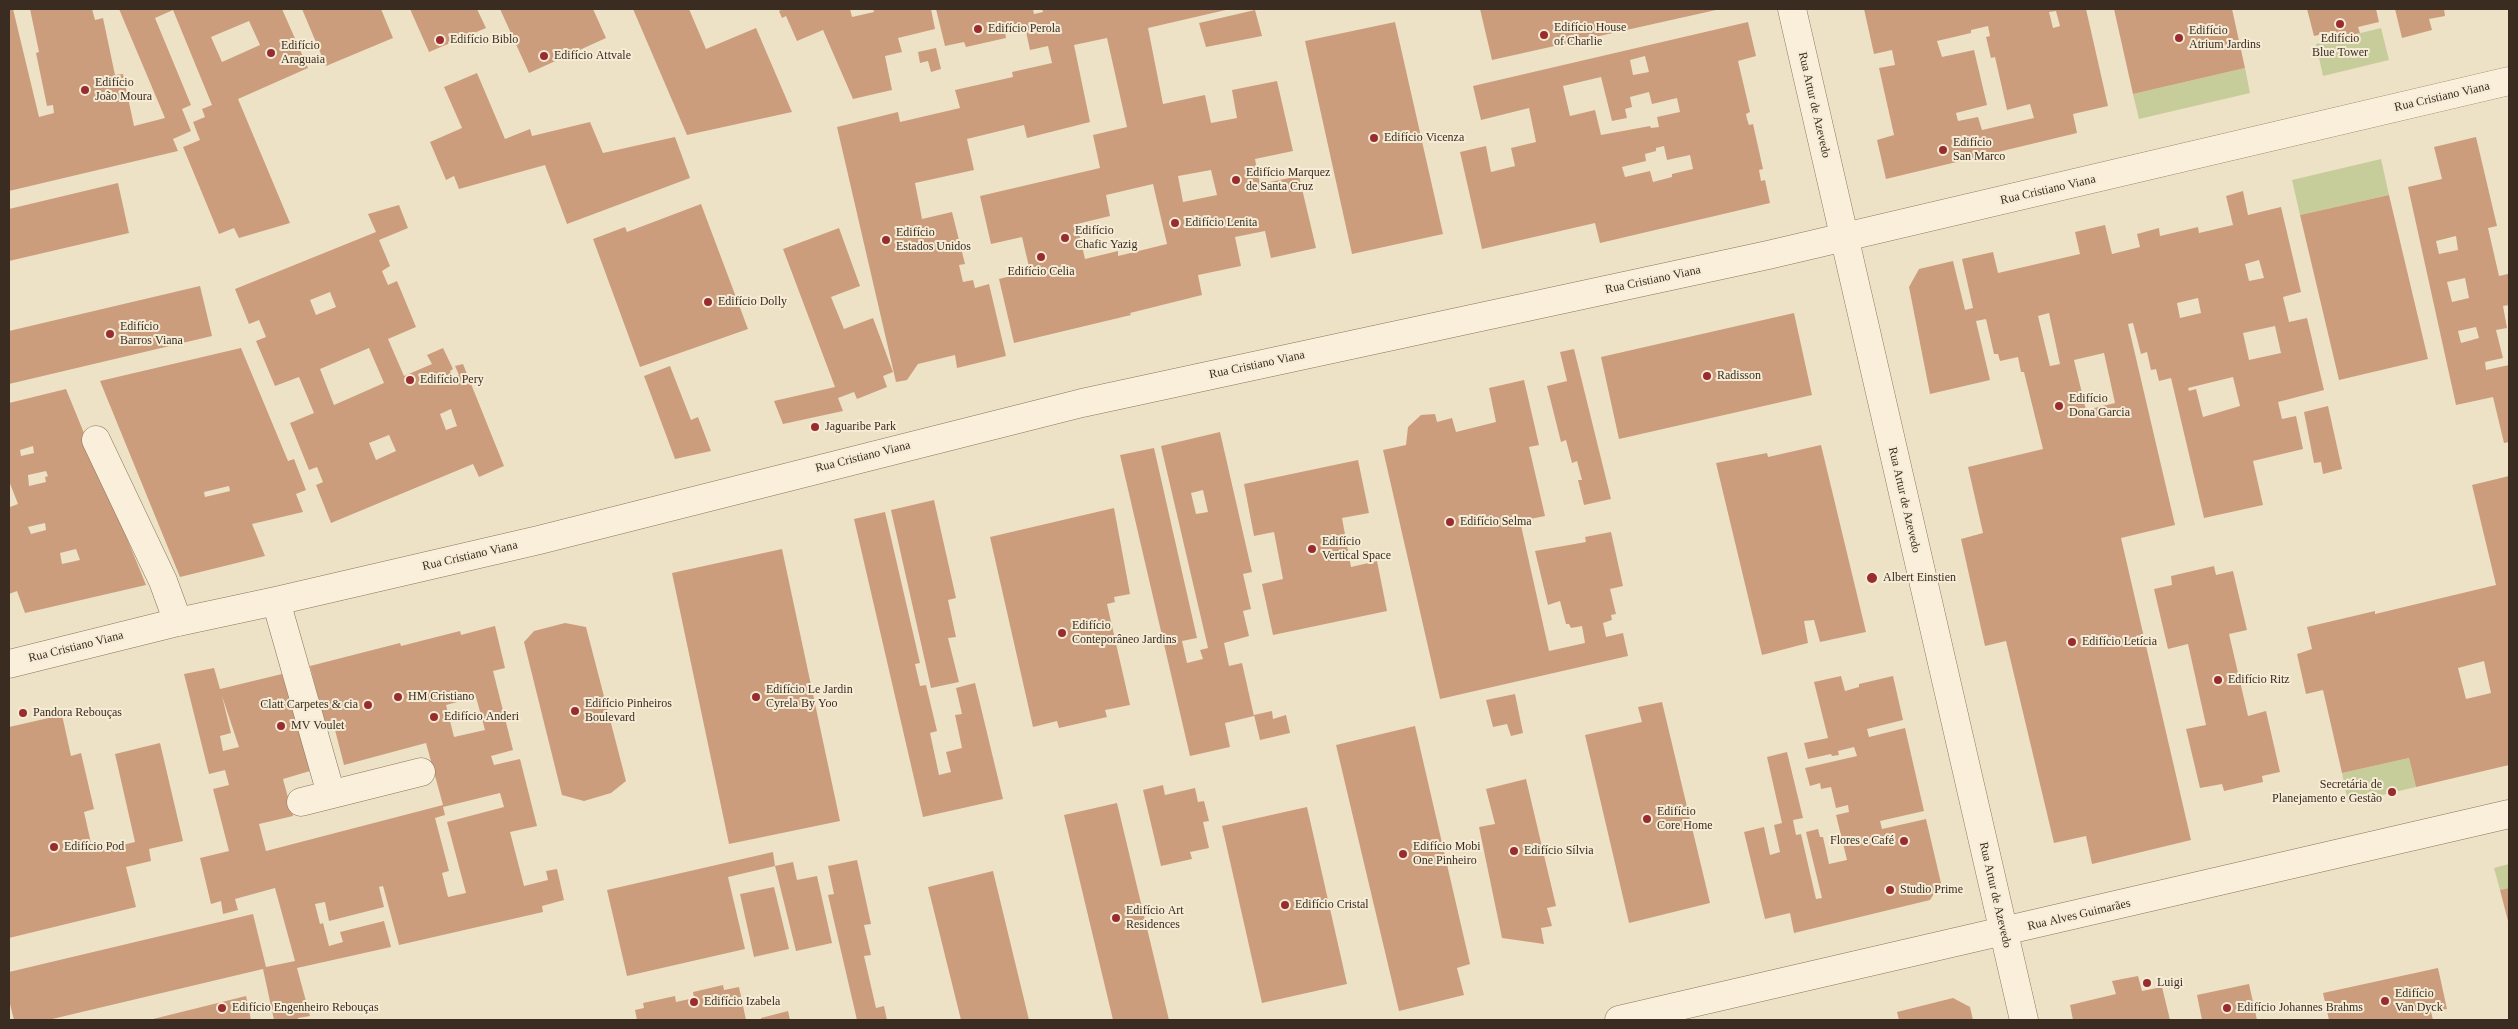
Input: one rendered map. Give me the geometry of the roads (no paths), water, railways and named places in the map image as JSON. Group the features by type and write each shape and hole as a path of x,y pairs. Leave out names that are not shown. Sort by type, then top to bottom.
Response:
{"street":[{"name":"Rua Artur de Azevedo","path":"1792,9 2024,1020"},
{"name":"Rua Cristiano Viana","path":"9,664 178,622 539,540 1082,403 1844,238 2509,81"},
{"path":"96,440 163,581 178,622"},
{"path":"276,601 331,794"},
{"path":"301,802 421,772"},
{"name":"Rua Alves Guimarães","path":"1619,1020 2509,814"}],"place":[{"name":"Edifício Blue Tower","path":"2340,24"},
{"name":"Edifício Perola","path":"978,29"},
{"name":"Edifício House of Charlie","path":"1544,35"},
{"name":"Edifício Atrium Jardins","path":"2179,38"},
{"name":"Edifício Biblo","path":"440,40"},
{"name":"Edifício Araguaia","path":"271,53"},
{"name":"Edifício Attvale","path":"544,56"},
{"name":"Edifício João Moura","path":"85,90"},
{"name":"Edifício Vicenza","path":"1374,138"},
{"name":"Edifício San Marco","path":"1943,150"},
{"name":"Edifício Marquez de Santa Cruz","path":"1236,180"},
{"name":"Edifício Lenita","path":"1175,223"},
{"name":"Edifício Chafic Yazig","path":"1065,238"},
{"name":"Edifício Estados Unidos","path":"886,240"},
{"name":"Edifício Celia","path":"1041,257"},
{"name":"Edifício Dolly","path":"708,302"},
{"name":"Edifício Barros Viana","path":"110,334"},
{"name":"Radisson","path":"1707,376"},
{"name":"Edifício Pery","path":"410,380"},
{"name":"Edifício Dona Garcia","path":"2059,406"},
{"name":"Jaguaribe Park","path":"815,427"},
{"name":"Edifício Selma","path":"1450,522"},
{"name":"Edifício Vertical Space","path":"1312,549"},
{"name":"Albert Einstien","path":"1872,578"},
{"name":"Edifício Conteporâneo Jardins","path":"1062,633"},
{"name":"Edifício Letícia","path":"2072,642"},
{"name":"Edifício Ritz","path":"2218,680"},
{"name":"HM Cristiano","path":"398,697"},
{"name":"Edifício Le Jardin Cyrela By Yoo","path":"756,697"},
{"name":"Clatt Carpetes & cia","path":"368,705"},
{"name":"Edifício Pinheiros Boulevard","path":"575,711"},
{"name":"Pandora Rebouças","path":"23,713"},
{"name":"Edifício Anderi","path":"434,717"},
{"name":"MV Voulet","path":"281,726"},
{"name":"Secretária de Planejamento e Gestão","path":"2392,792"},
{"name":"Edifício Core Home","path":"1647,819"},
{"name":"Flores e Café","path":"1904,841"},
{"name":"Edifício Pod","path":"54,847"},
{"name":"Edifício Sílvia","path":"1514,851"},
{"name":"Edifício Mobi One Pinheiro","path":"1403,854"},
{"name":"Studio Prime","path":"1890,890"},
{"name":"Edifício Cristal","path":"1285,905"},
{"name":"Edifício Art Residences","path":"1116,918"},
{"name":"Luigi","path":"2147,983"},
{"name":"Edifício Van Dyck","path":"2385,1001"},
{"name":"Edifício Izabela","path":"694,1002"},
{"name":"Edifício Engenheiro Rebouças","path":"222,1008"},
{"name":"Edifício Johannes Brahms","path":"2227,1008"}]}
